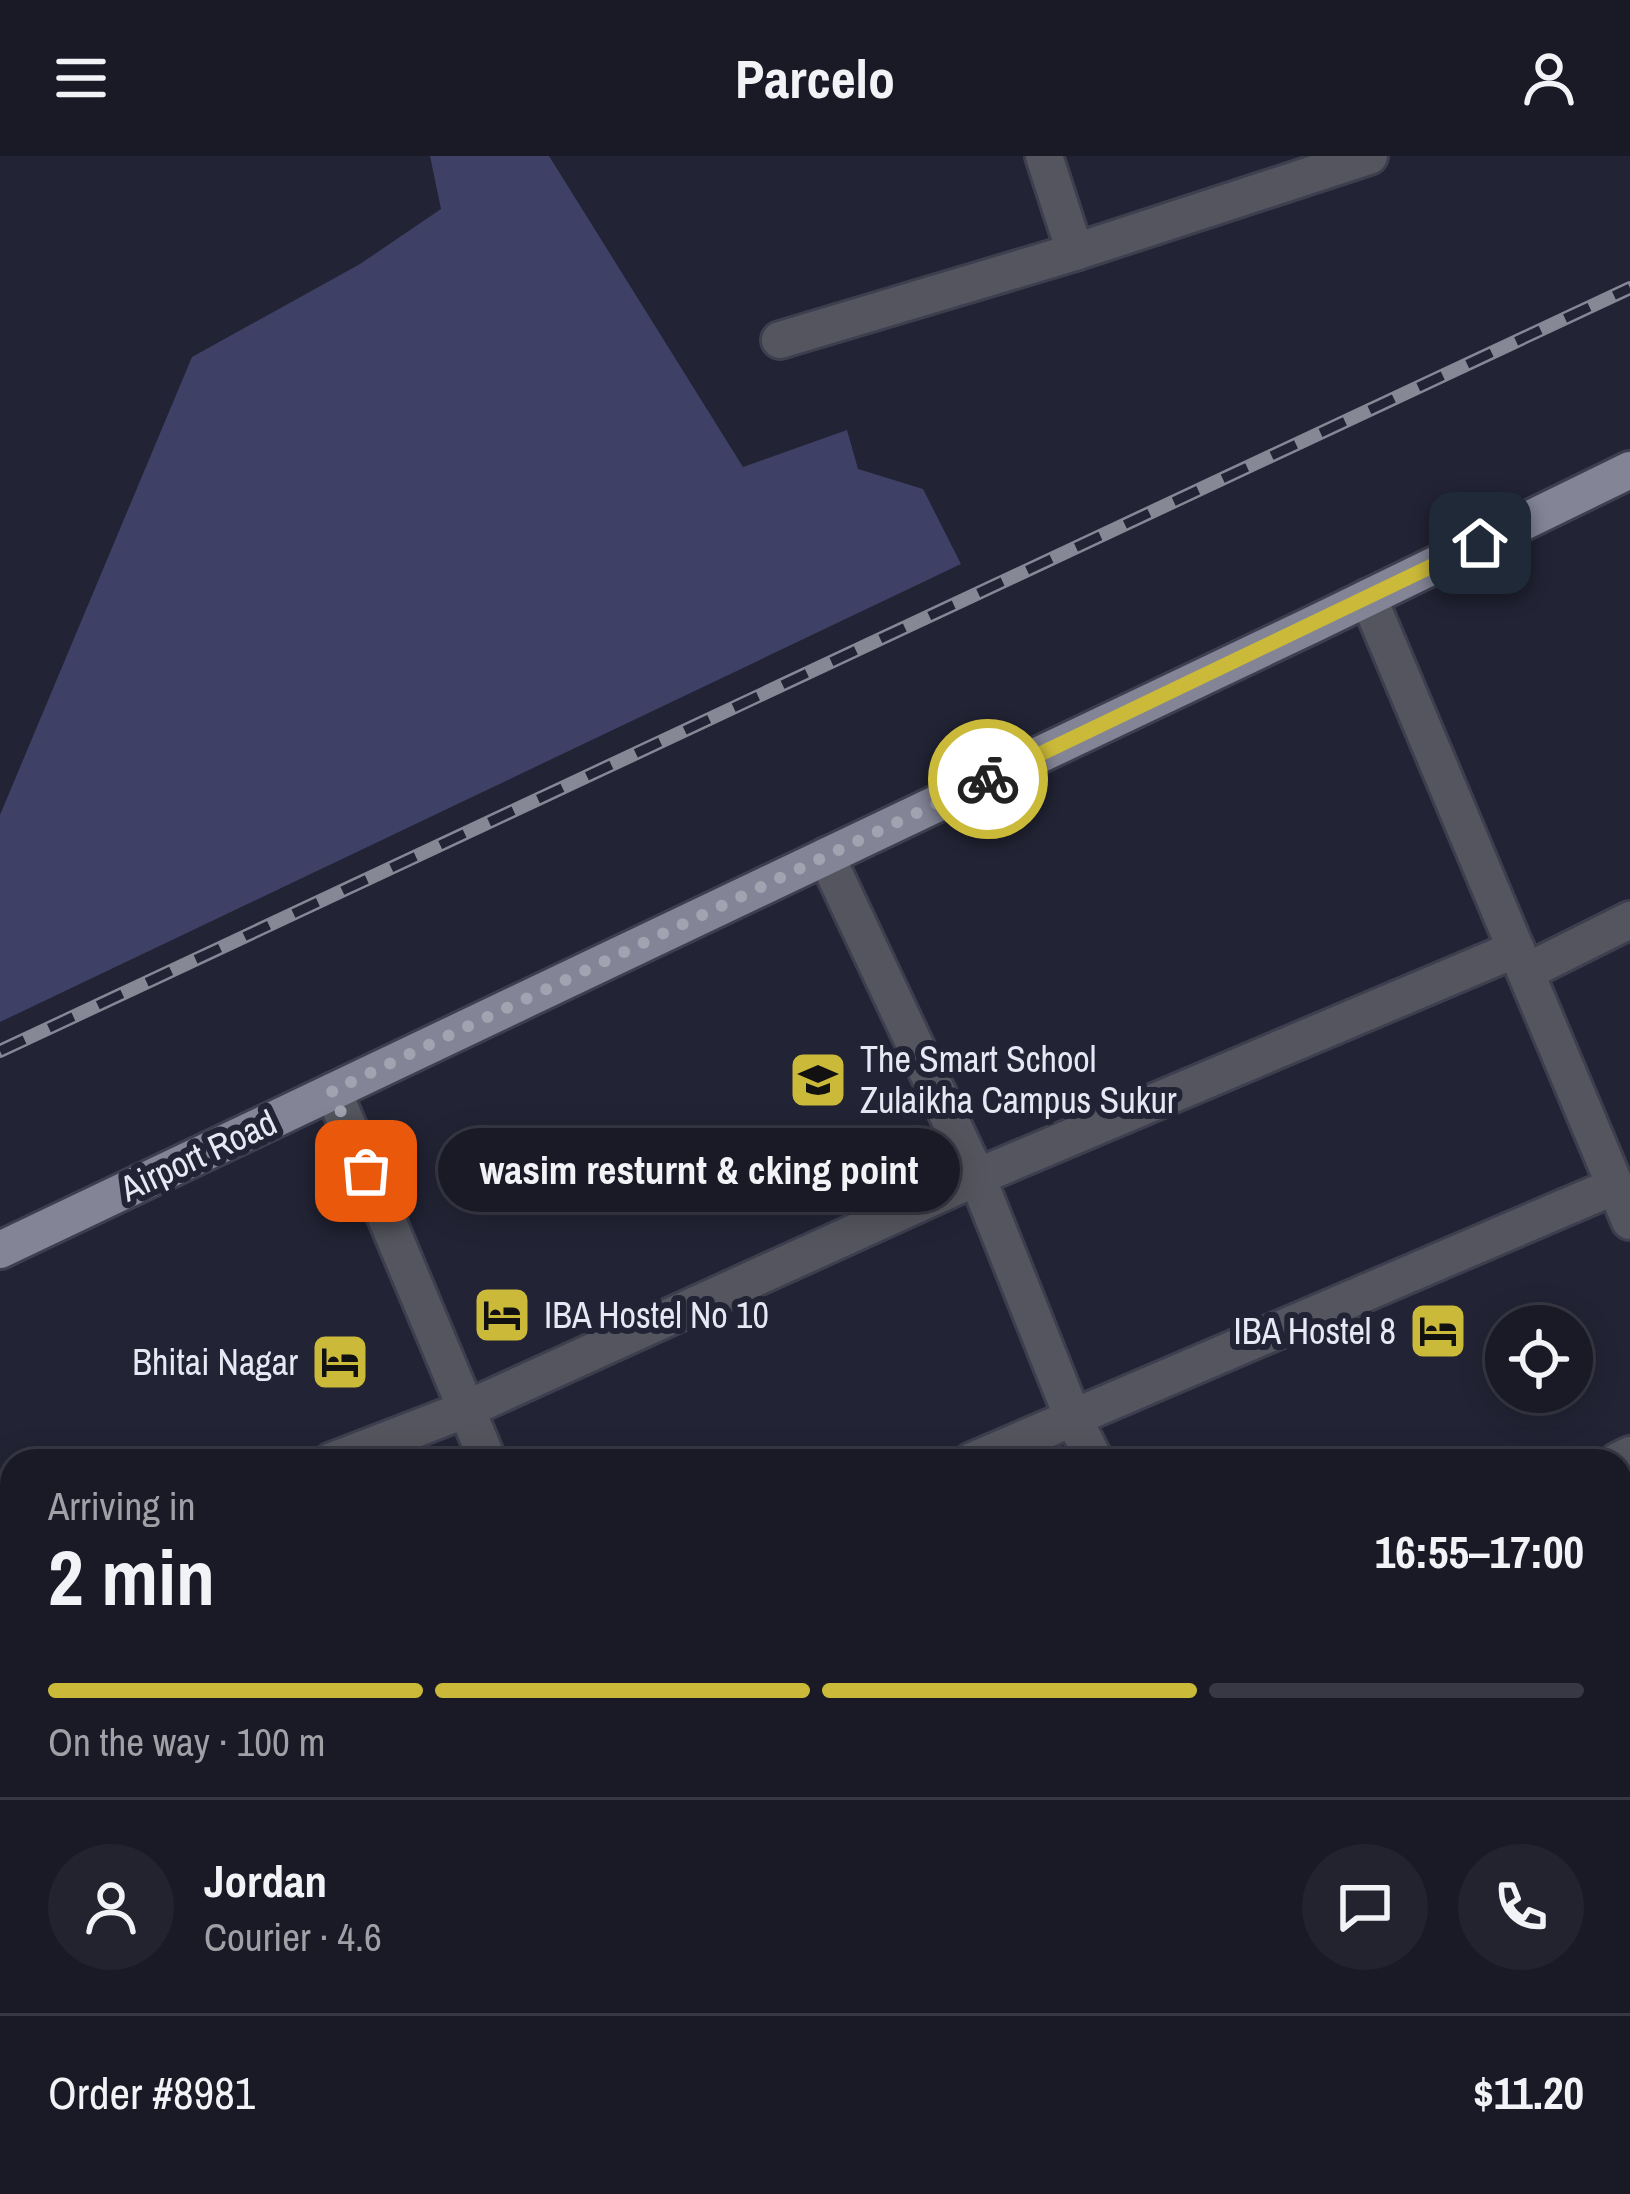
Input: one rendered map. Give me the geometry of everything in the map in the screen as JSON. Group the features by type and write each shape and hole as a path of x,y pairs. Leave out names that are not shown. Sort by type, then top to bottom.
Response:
{"main road":[{"name":"Airport Road","path":"0,1250 1630,470"}],"street":[{"path":"1044,156 1075,252"},
{"path":"780,340 1075,252 1369,156"},
{"path":"1368,597 1630,1221"},
{"path":"826,856 977,1178 1089,1449"},
{"path":"363,1449 466,1409 977,1178 1630,920"},
{"path":"332,1091 483,1449"},
{"path":"1000,1449 1615,1186"}],"shaded area":[{"path":"430,156 549,156 743,467 847,430 858,469 923,489 961,564 0,1022 0,815 192,357 360,264 441,209"}],"railway":[{"path":"0,1051 1630,288"}],"way so far":[{"path":"366,1171 332,1091 988,779"}],"place":[{"name":"The Smart School Zulaikha Campus Sukur","path":"818,1080"},
{"name":"wasim resturnt & cking point","path":"366,1171"},
{"name":"IBA Hostel No 10","path":"502,1315"},
{"name":"IBA Hostel 8","path":"1438,1331"},
{"name":"Bhitai Nagar","path":"340,1362"}],"route":[{"path":"988,779 1480,543"}]}
